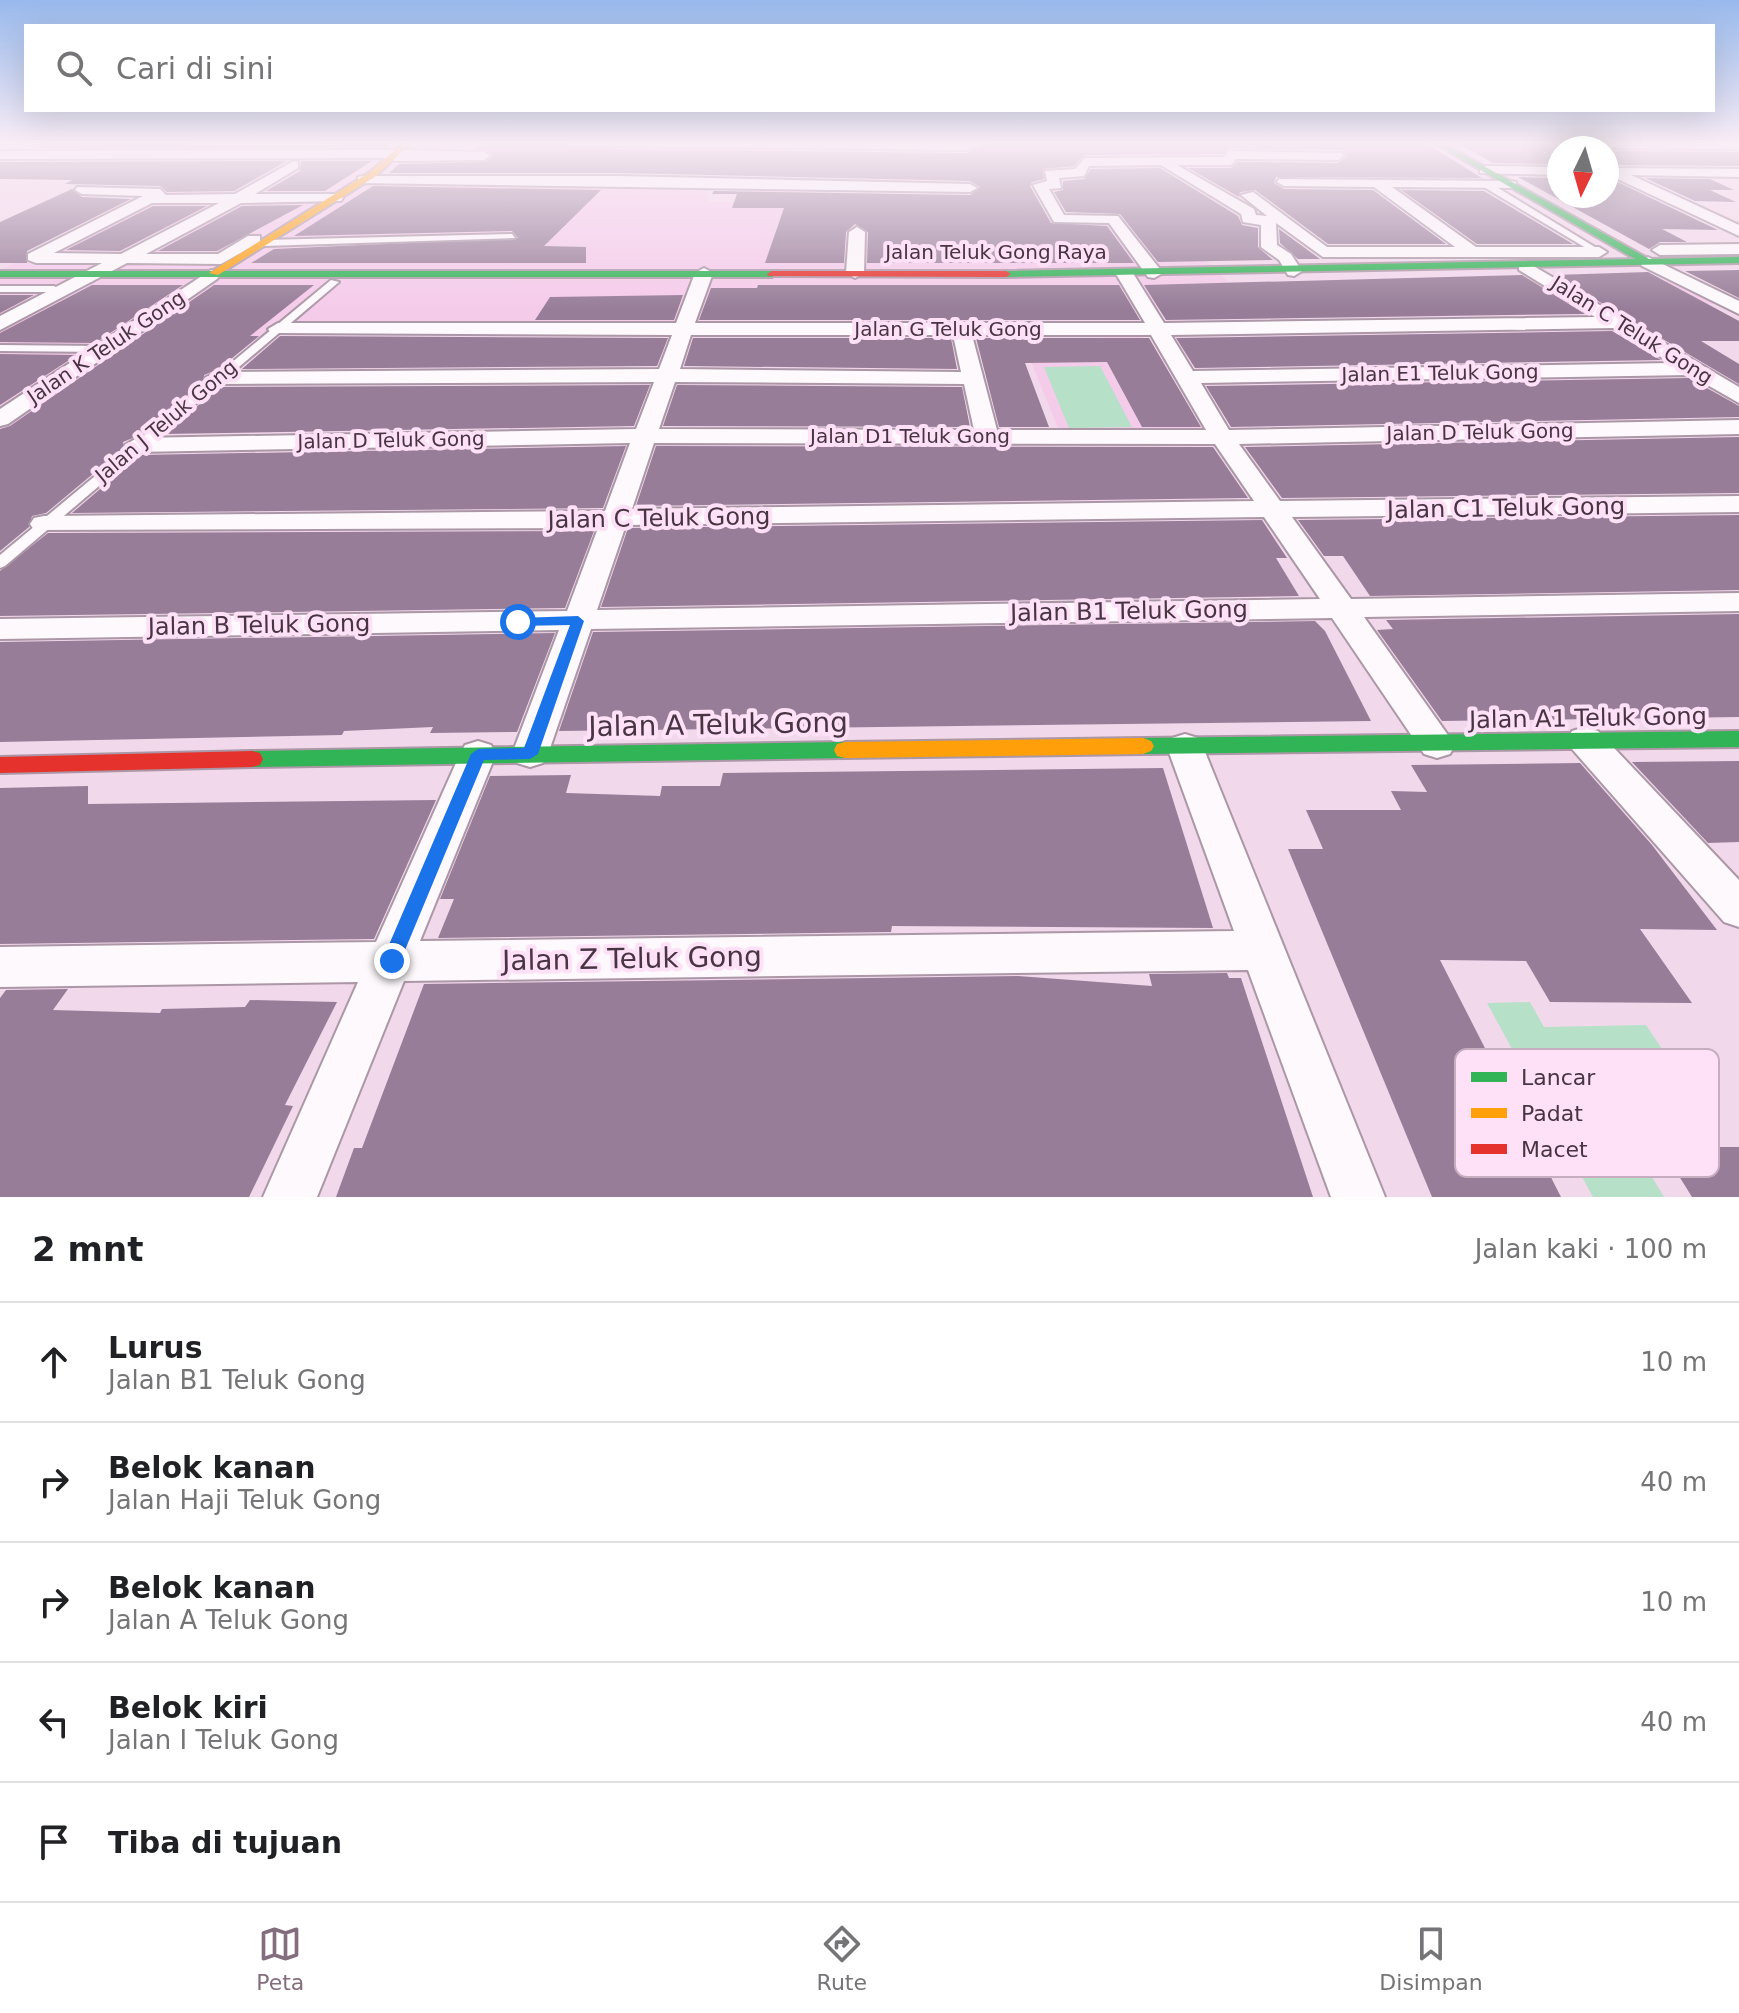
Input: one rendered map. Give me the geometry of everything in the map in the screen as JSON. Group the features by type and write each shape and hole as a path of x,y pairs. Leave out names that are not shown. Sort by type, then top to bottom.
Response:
{"street":[{"path":"0,324 239,198"},
{"path":"328,198 221,259 34,257 148,200 328,198"},
{"path":"213,274 328,198"},
{"path":"1047,198 1059,219 1113,219 1154,273"},
{"path":"1225,198 1249,212 1248,219 1268,221 1269,247 1285,257 1294,271"},
{"path":"1252,198 1320,251 1606,247 1654,256 1739,249"},
{"path":"1398,198 1471,251"},
{"path":"1531,198 1606,247"},
{"path":"1670,198 1739,231"},
{"path":"1688,206 1726,207"},
{"path":"855,273 857,232"},
{"path":"1371,252 1398,268"},
{"path":"1654,256 1739,308"},
{"name":"Jalan Teluk Gong Raya","path":"0,274 1125,274 1525,266 1654,256 1739,260"},
{"name":"Jalan C Teluk Gong","path":"1525,266 1739,396"},
{"path":"530,754 704,273"},
{"name":"Jalan K Teluk Gong","path":"4,413 213,274"},
{"path":"1125,274 1222,437 1437,745"},
{"name":"Jalan G Teluk Gong","path":"278,329 1157,329 1618,322"},
{"path":"961,329 987,436"},
{"name":"Jalan E1 Teluk Gong","path":"1186,377 1694,369"},
{"path":"216,378 667,375 973,378"},
{"name":"Jalan D Teluk Gong","path":"1175,436 1739,427"},
{"name":"Jalan D1 Teluk Gong","path":"645,436 1175,436"},
{"name":"Jalan D Teluk Gong","path":"137,445 645,436"},
{"name":"Jalan C1 Teluk Gong","path":"1273,511 1739,504"},
{"name":"Jalan C Teluk Gong","path":"44,524 1273,511"},
{"name":"Jalan B1 Teluk Gong","path":"518,622 1739,602"},
{"name":"Jalan B Teluk Gong","path":"0,629 518,622"},
{"name":"Jalan A1 Teluk Gong","path":"1437,745 1739,739"},
{"path":"1585,740 1739,909"},
{"name":"Jalan A Teluk Gong","path":"0,765 478,754 1437,745"},
{"path":"1185,747 1358,1197"},
{"path":"290,1197 478,754"},
{"name":"Jalan Z Teluk Gong","path":"0,967 1263,950"}],"lane":[{"path":"1517,198 1582,241 1606,247"},
{"path":"264,243 512,236"},
{"path":"1582,241 1606,247"},
{"path":"0,288 24,274"},
{"name":"Jalan J Teluk Gong","path":"0,563 216,378 334,282"},
{"path":"0,288 54,289"},
{"path":"0,348 103,349"}],"shaded area":[{"path":"131,198 708,198 708,202 844,203 976,218 1166,221 1228,282 1673,281 1718,304 695,310 694,329 268,331 108,447 0,535 0,270 148,199"},
{"path":"1141,335 1204,431 1060,433 1023,342"}],"green space":[{"path":"1100,366 1132,427 1069,428 1044,367"},
{"path":"1530,1002 1544,1027 1646,1025 1662,1049 1512,1049 1487,1003"},
{"path":"1582,1177 1652,1177 1664,1197 1593,1197"}],"building":[{"path":"53,198 131,199 27,251 27,263 0,263 0,222"},
{"path":"354,198 593,198 544,246 586,247 586,263 251,263 274,249 518,238 512,231 294,236"},
{"path":"736,198 1037,198 1051,223 1107,226 1134,263 867,263 868,232 855,224 846,232 844,263 765,263 784,208 732,208"},
{"path":"1058,198 1209,198 1238,216 1242,225 1258,228 1258,247 1273,260 1158,262 1120,214 1066,212"},
{"path":"1266,198 1384,198 1446,244 1328,244"},
{"path":"1412,198 1496,198 1573,244 1477,244"},
{"path":"1619,198 1651,198 1718,230 1662,229 1687,242 1660,242 1649,249 1574,208 1619,208"},
{"path":"1688,198 1727,198 1736,202 1695,201"},
{"path":"303,205 217,251 158,251 242,206"},
{"path":"153,206 207,206 120,251 66,250"},
{"path":"1279,229 1320,259 1298,259 1280,243"},
{"path":"1739,270 1739,298 1685,271"},
{"path":"1648,272 1739,321 1739,341 1701,341 1739,364 1739,384 1554,275"},
{"path":"1522,275 1585,314 1166,320 1144,285"},
{"path":"92,285 183,285 95,343 0,342 0,333"},
{"path":"214,285 314,285 250,336 259,336 219,369 204,375 205,381 140,435 123,442 124,448 46,513 32,516 29,527 0,551 0,429 10,426"},
{"path":"758,285 1119,285 1140,320 699,320 711,288 757,288"},
{"path":"0,295 34,295 0,313"},
{"path":"683,295 674,320 535,320 550,297"},
{"path":"1612,331 1661,360 1195,368 1176,338"},
{"path":"280,336 668,338 657,366 242,369"},
{"path":"693,338 951,338 957,369 684,366"},
{"path":"976,338 1149,338 1201,427 1142,427 1107,362 1025,363 1049,427 999,427"},
{"path":"0,354 77,355 0,405"},
{"path":"1689,378 1739,406 1739,417 1231,427 1206,386"},
{"path":"650,385 634,426 164,434 220,387"},
{"path":"677,385 962,387 970,427 663,426"},
{"path":"1739,437 1739,493 1282,498 1245,447"},
{"path":"626,446 603,508 72,513 140,455"},
{"path":"656,446 1213,447 1248,498 636,506"},
{"path":"1739,515 1739,590 1370,596 1343,556 1324,556 1298,520"},
{"path":"1262,520 1287,558 1276,558 1299,596 601,607 628,528"},
{"path":"594,531 565,608 0,616 0,571 48,533"},
{"path":"1739,614 1739,717 1442,721 1377,630 1393,629 1386,620"},
{"path":"1315,621 1325,631 1371,721 559,731 593,632"},
{"path":"555,633 517,732 430,733 433,727 344,731 342,735 0,742 0,642"},
{"path":"1739,761 1739,842 1708,843 1632,762"},
{"path":"1580,763 1652,845 1717,930 1640,929 1692,1003 1550,1002 1526,961 1440,960 1485,1049 1455,1049 1455,1177 1551,1177 1561,1197 1432,1197 1288,849 1323,849 1306,810 1401,810 1391,791 1427,792 1411,765"},
{"path":"1163,768 1213,928 892,926 891,932 438,938 454,899 440,899 490,776 571,775 566,793 660,796 662,786 720,786 723,773"},
{"path":"88,786 88,804 436,800 374,939 0,944 0,788"},
{"path":"1227,973 1229,978 1241,978 1313,1197 336,1197 354,1148 362,1148 424,984 1018,976 1152,986 1149,974"},
{"path":"68,989 53,1010 160,1013 162,1009 245,1007 250,1000 337,1002 285,1105 293,1106 249,1197 0,1197 0,998 6,990"},
{"path":"1719,1147 1739,1147 1739,1197 1692,1197 1680,1177 1719,1177"}],"traffic: fast":[{"path":"1534,198 1648,262"},
{"path":"1006,274 1739,260"},
{"path":"0,274 772,274"},
{"path":"1143,746 1739,739"},
{"path":"252,759 845,750"}],"traffic: slow":[{"path":"214,273 335,198"},
{"path":"845,750 1143,746"}],"traffic: jam":[{"path":"772,274 1006,274"},
{"path":"0,765 252,759"}],"route":[{"path":"392,961 478,754 530,754 578,621 518,622"}]}
